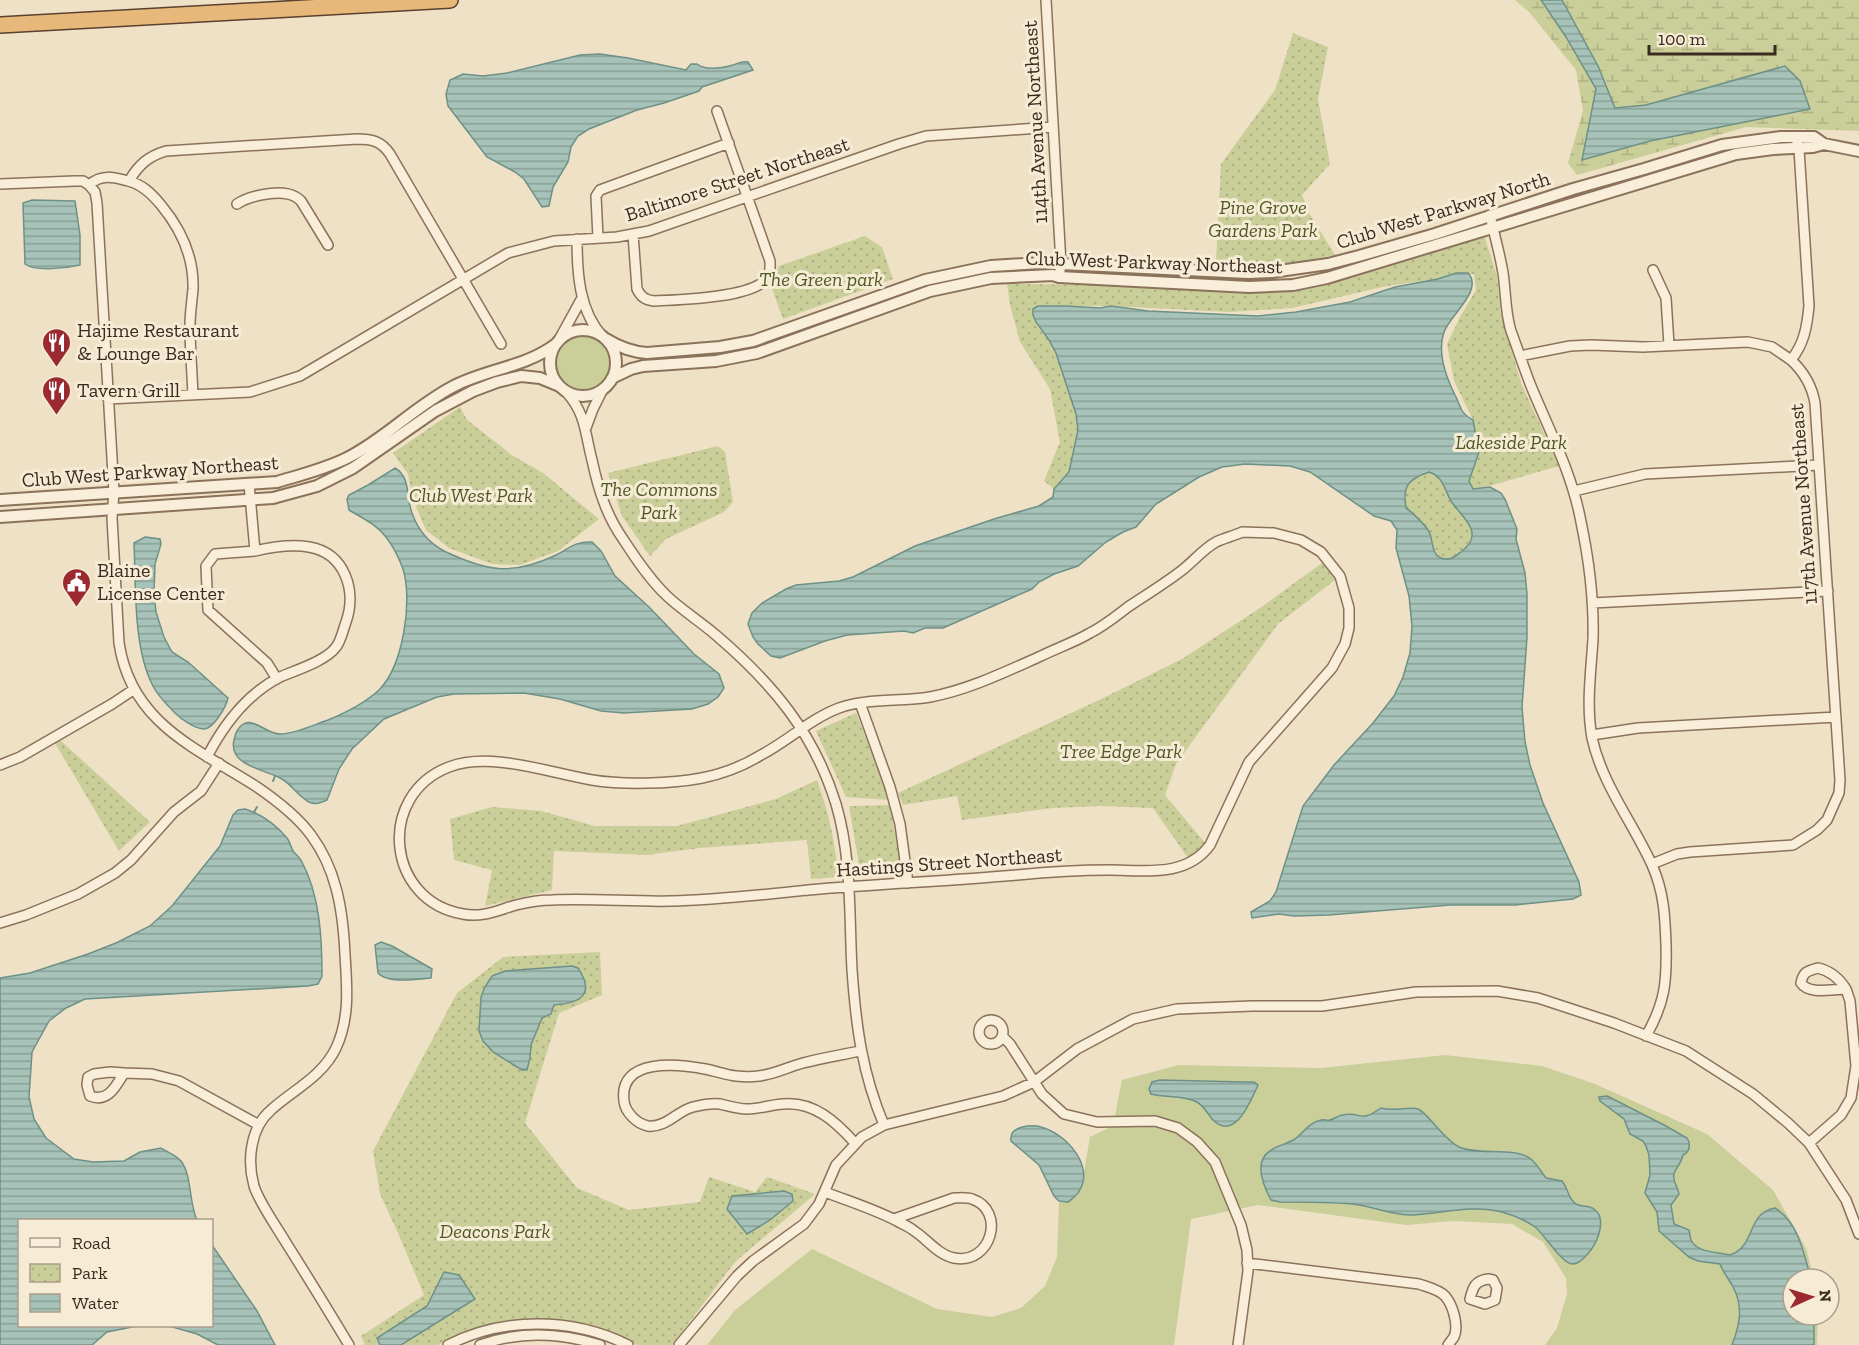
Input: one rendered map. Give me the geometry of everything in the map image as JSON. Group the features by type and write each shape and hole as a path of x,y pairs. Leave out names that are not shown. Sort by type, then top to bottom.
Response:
{"highway":[{"path":"0,25 450,0"}],"street":[{"name":"114th Avenue Northeast","path":"1047,0 1061,264 1059,277"},
{"path":"633,234 637,289 646,300 654,302 701,299 754,288 768,277 770,261 717,111"},
{"name":"Baltimore Street Northeast","path":"108,399 250,392 300,376 508,253 554,241 649,231 926,136 1053,127"},
{"path":"1520,356 1570,346 1643,347 1748,342 1772,347 1791,360 1804,339 1809,306 1799,149 1796,137"},
{"name":"Club West Parkway North","path":"604,338 620,348 647,353 736,345 770,336 925,280 990,266 1041,263 1248,273 1328,264 1435,234 1573,189 1722,145 1762,139 1814,137 1824,144 1859,151"},
{"path":"129,180 147,158 166,151 357,139 378,141 390,154 501,344"},
{"path":"598,238 596,196 600,190 729,143"},
{"name":"Club West Parkway Northeast","path":"612,378 643,366 716,361 773,349 930,291 991,278 1053,274 1059,277 1249,287 1293,285 1327,278 1493,229 1736,154 1773,149 1799,149 1824,144"},
{"path":"89,185 96,179 111,177 129,180 150,192 181,232 190,256 193,287 190,329 193,395"},
{"path":"0,184 83,181 95,192 114,492 119,643 122,660 133,690 155,718 174,735 270,796 297,820 321,850 336,886 343,924 348,996 343,1028 336,1049 327,1063 316,1075 269,1111 254,1138 250,1153 254,1187 349,1345"},
{"path":"237,204 251,197 288,194 295,197 302,201 328,245"},
{"path":"1490,215 1503,274 1510,328 1532,388 1564,460 1574,491 1586,547 1593,640 1589,702 1596,753 1612,791 1652,864 1664,905 1666,982 1657,1016 1646,1036"},
{"path":"577,239 582,298 591,322 615,354 615,371 603,389 586,428"},
{"path":"1653,270 1666,298 1669,345"},
{"path":"582,298 558,341 550,360 550,369 557,385 575,401 586,428 602,498 621,538 644,570 667,596 718,637 764,681 788,708 815,753 836,804 844,841 849,888 852,970 860,1051 884,1125"},
{"path":"558,341 570,332 581,330 593,331 604,338"},
{"name":"Club West Parkway Northeast","path":"0,500 277,482 346,459 441,393 480,374 539,356 558,341"},
{"name":"117th Avenue Northeast","path":"1652,864 1677,854 1690,852 1793,845 1817,830 1827,819 1839,793 1828,591 1813,393 1800,368 1791,360"},
{"name":"Club West Parkway Northeast","path":"0,517 273,498 292,494 335,478 369,458 435,411 478,389 521,376 540,378 557,385"},
{"path":"567,393 586,396 603,389"},
{"path":"1574,491 1645,474 1819,465"},
{"path":"249,484 255,551"},
{"path":"22,499 23,516"},
{"name":"Hastings Street Northeast","path":"802,728 763,755 731,770 701,778 649,783 610,783 492,762 453,765 424,781 411,796 399,828 399,844 403,862 412,882 423,895 436,904 464,915 480,915 516,905 551,900 672,901 743,897 1047,872 1160,871 1188,864 1202,856 1210,846 1249,762 1332,668 1345,644 1349,628 1349,608 1340,576 1321,552 1301,540 1274,533 1242,532 1214,543 1180,572 1091,633 1021,665 962,689 935,696 860,703"},
{"path":"207,757 237,710 252,697 277,679 329,655 338,646 350,610 350,591 347,577 341,566 312,547 268,548 215,554 206,566 208,610 267,663 277,679"},
{"path":"1592,603 1828,591"},
{"path":"0,765 20,757 133,690"},
{"path":"802,728 841,707 860,703 890,787 900,824 908,883"},
{"path":"1592,735 1638,728 1836,717"},
{"path":"0,923 78,894 115,873 137,855 174,812 201,791 219,763"},
{"path":"1809,1143 1841,1116 1851,1098 1856,1066 1850,1001 1846,989"},
{"path":"679,1345 736,1276 804,1224 819,1204 836,1165 862,1137 884,1125 1003,1096 1034,1082 1077,1049 1133,1019 1177,1009 1322,1006 1416,992 1497,991 1538,998 1614,1023 1686,1051 1753,1094 1788,1123 1809,1143 1846,1200 1859,1234"},
{"path":"1002,1036 1010,1044 1042,1094 1064,1114 1097,1122 1155,1121 1178,1128 1197,1142 1215,1162 1241,1225 1247,1250 1248,1271 1238,1345"},
{"path":"855,1143 828,1116 804,1106 786,1103 759,1109 718,1104 703,1105 690,1108 664,1124 646,1126 629,1114 625,1107 624,1095 629,1077 646,1067 691,1067 737,1076 760,1076 780,1072 806,1062 860,1051"},
{"path":"124,1073 152,1074 179,1081 260,1125"},
{"path":"825,1192 894,1220 954,1258 977,1254 990,1239 992,1228 989,1215 974,1199 954,1198 894,1220"},
{"path":"1247,1263 1419,1284 1434,1289 1445,1296 1452,1309 1456,1325 1454,1337 1448,1345"},
{"path":"1452,1309 1470,1299"},
{"path":"448,1345 467,1335 487,1329 522,1324 574,1327 602,1334 627,1345"},
{"path":"487,1329 492,1343"},
{"path":"480,1345 524,1336 547,1335 573,1338 600,1345"}],"green space":[{"path":"1515,0 1859,0 1859,131 1746,127 1577,175 1568,163 1583,111 1576,70 1530,13"},
{"name":"Pine Grove Gardens Park","path":"1293,33 1328,47 1318,99 1330,164 1302,195 1309,213 1335,255 1290,264 1216,262 1221,164 1275,90"},
{"name":"Lakeside Park","path":"1483,232 1497,276 1501,314 1521,383 1559,466 1479,489 1473,489 1469,481 1479,452 1473,420 1454,381 1447,344 1476,290 1474,274 1387,286 1292,308 1229,312 1111,306 1038,306 1036,322 1056,353 1076,414 1078,430 1069,472 1054,489 1044,481 1060,442 1050,389 1020,342 1007,284 1269,290 1345,280 1459,245"},
{"name":"The Green park","path":"865,236 882,247 893,279 783,319 771,286 779,266"},
{"path":"578,334 588,334 603,342 609,351 611,362 609,373 603,382 588,390 578,390 567,385 560,378 555,367 555,357 560,346 567,339"},
{"name":"Club West Park","path":"460,407 467,420 510,454 543,473 599,519 558,551 520,565 492,564 449,548 426,530 413,500 408,474 393,453"},
{"name":"The Commons Park","path":"718,446 725,452 733,502 724,512 666,539 650,556 622,516 608,473"},
{"name":"Lakeside Park","path":"1429,472 1440,478 1449,497 1471,526 1470,540 1466,547 1450,559 1437,555 1428,530 1406,508 1405,494 1409,484 1416,477"},
{"name":"Tree Edge Park","path":"1322,563 1335,580 1278,624 1176,764 1165,795 1206,844 1188,858 1153,808 1101,806 1053,808 962,820 957,796 903,805 898,793 1182,659 1260,608"},
{"path":"856,713 890,800 846,797 816,731"},
{"path":"60,740 150,822 119,851 55,743"},
{"path":"817,780 831,828 839,877 811,879 807,840 700,848 647,855 554,851 552,890 485,906 492,870 454,860 450,819 492,807 541,811 595,826 677,826 776,799"},
{"path":"890,805 902,873 861,876 849,806"},
{"name":"Deacons Park","path":"600,952 602,995 559,1013 525,1123 577,1188 629,1210 700,1202 709,1177 755,1192 767,1177 815,1194 735,1262 672,1345 637,1345 603,1329 542,1319 511,1322 458,1336 438,1345 365,1345 361,1336 424,1295 380,1194 373,1151 457,993 503,957"},
{"path":"1445,1055 1542,1066 1595,1084 1707,1134 1773,1190 1806,1248 1811,1267 1781,1267 1781,1327 1818,1327 1817,1345 1545,1345 1557,1328 1567,1294 1566,1278 1543,1242 1512,1224 1454,1221 1406,1225 1258,1205 1191,1219 1174,1345 707,1345 735,1310 812,1249 937,1309 992,1317 1021,1308 1045,1286 1057,1257 1059,1201 1068,1202 1081,1189 1090,1137 1113,1126 1122,1080 1179,1065 1321,1068"}],"water":[{"path":"1541,0 1562,0 1598,66 1615,108 1646,105 1785,66 1800,81 1810,109 1650,141 1582,160 1596,89 1566,37"},
{"path":"600,54 686,70 691,64 714,68 748,62 753,70 702,87 699,91 637,110 589,129 578,136 571,147 568,162 553,187 549,206 542,207 524,179 487,157 448,106 446,94 450,80 463,74 483,76 507,73 580,55"},
{"path":"32,200 75,201 80,235 80,265 44,269 25,264 23,203"},
{"path":"1456,273 1468,273 1472,280 1469,295 1444,332 1442,356 1448,380 1461,409 1473,420 1479,452 1469,481 1473,489 1490,487 1501,493 1517,529 1516,539 1525,573 1527,594 1527,637 1522,707 1525,742 1543,803 1579,882 1581,895 1573,899 1515,905 1450,905 1329,915 1279,914 1252,918 1251,912 1270,901 1276,892 1303,806 1334,765 1373,723 1394,696 1403,677 1410,653 1412,626 1409,596 1396,548 1397,530 1391,521 1374,516 1310,472 1290,466 1245,464 1222,467 1199,477 1156,504 1136,527 1106,542 1078,566 1054,574 1039,582 1032,589 943,628 925,628 913,633 904,631 847,635 780,658 771,656 753,637 748,624 752,613 762,603 786,589 796,585 839,581 853,577 915,546 1039,506 1053,497 1054,489 1069,472 1078,430 1076,414 1056,353 1033,315 1033,309 1038,306 1100,308 1111,306 1148,311 1258,316 1350,302 1395,287 1438,279","holes":["1429,472 1434,474 1472,531 1469,544 1450,559 1437,555 1428,530 1406,508 1406,488 1412,480"]},
{"path":"395,468 406,482 410,507 417,525 434,544 459,558 486,567 511,568 539,562 576,544 592,542 601,551 615,576 649,607 694,654 719,674 724,688 718,697 708,704 692,709 624,713 601,711 560,699 524,693 454,694 437,697 384,719 352,749 339,769 327,800 318,803 305,800 282,779 249,766 237,756 234,749 237,731 244,724 253,723 274,733 286,734 328,720 355,707 379,690 394,665 400,650 406,615 406,582 403,569 396,552 382,532 349,510 347,499 349,495"},
{"path":"145,537 160,539 161,544 155,564 154,593 156,612 164,637 172,652 188,662 228,698 218,717 207,728 192,725 175,713 157,692 146,669 138,634 134,543"},
{"path":"238,810 251,811 278,829 287,838 293,851 302,862 316,903 322,976 318,984 308,986 85,999 66,1008 49,1021 32,1052 29,1097 34,1119 46,1138 74,1159 93,1162 124,1161 140,1152 161,1148 177,1157 185,1167 197,1219 18,1219 18,1327 132,1327 107,1332 92,1345 0,1345 0,978 30,973 88,954 150,926 172,906 220,846 233,815"},
{"path":"381,942 432,969 431,978 403,980 388,979 382,976 378,973 375,945"},
{"path":"572,966 578,968 583,977 586,985 585,991 578,1000 554,1005 551,1014 542,1018 531,1045 527,1070 522,1070 493,1052 483,1041 479,1031 481,997 492,976 505,971"},
{"path":"1160,1080 1254,1082 1258,1085 1241,1117 1228,1126 1220,1125 1212,1119 1197,1102 1186,1098 1151,1094 1149,1089 1152,1082"},
{"path":"1607,1096 1687,1138 1688,1150 1683,1155 1674,1177 1679,1194 1671,1205 1674,1224 1689,1230 1691,1240 1698,1247 1730,1255 1738,1251 1744,1245 1759,1216 1775,1208 1790,1222 1803,1250 1808,1267 1781,1267 1781,1327 1814,1327 1814,1345 1732,1345 1740,1315 1738,1300 1732,1285 1720,1264 1698,1261 1689,1257 1659,1231 1657,1212 1645,1193 1650,1175 1646,1146 1643,1141 1630,1134 1624,1119 1600,1101 1599,1097"},
{"path":"1381,1108 1418,1109 1447,1138 1467,1150 1515,1153 1531,1159 1546,1178 1562,1181 1573,1202 1592,1208 1598,1213 1600,1229 1591,1250 1578,1263 1569,1263 1535,1227 1515,1216 1490,1210 1467,1209 1411,1215 1396,1214 1353,1204 1271,1200 1261,1174 1262,1161 1270,1151 1295,1139 1317,1121 1330,1120 1349,1114 1364,1116"},
{"path":"1039,1126 1053,1132 1064,1139 1080,1159 1083,1182 1078,1193 1068,1202 1059,1201 1054,1196 1039,1165 1011,1141 1013,1132 1022,1127"},
{"path":"784,1191 792,1194 793,1201 770,1220 747,1234 727,1209 732,1196"},
{"path":"213,1246 257,1311 275,1345 218,1345 197,1334 172,1327 213,1327"},
{"path":"444,1272 459,1275 475,1299 401,1345 380,1345 377,1338 427,1306"}],"waterway":[{"path":"273,781 275,776"},
{"path":"254,812 257,807"}],"place":[{"name":"Hajime Restaurant & Lounge Bar","path":"56,368"},
{"name":"Tavern Grill","path":"56,416"},
{"name":"Blaine License Center","path":"76,608"}]}
